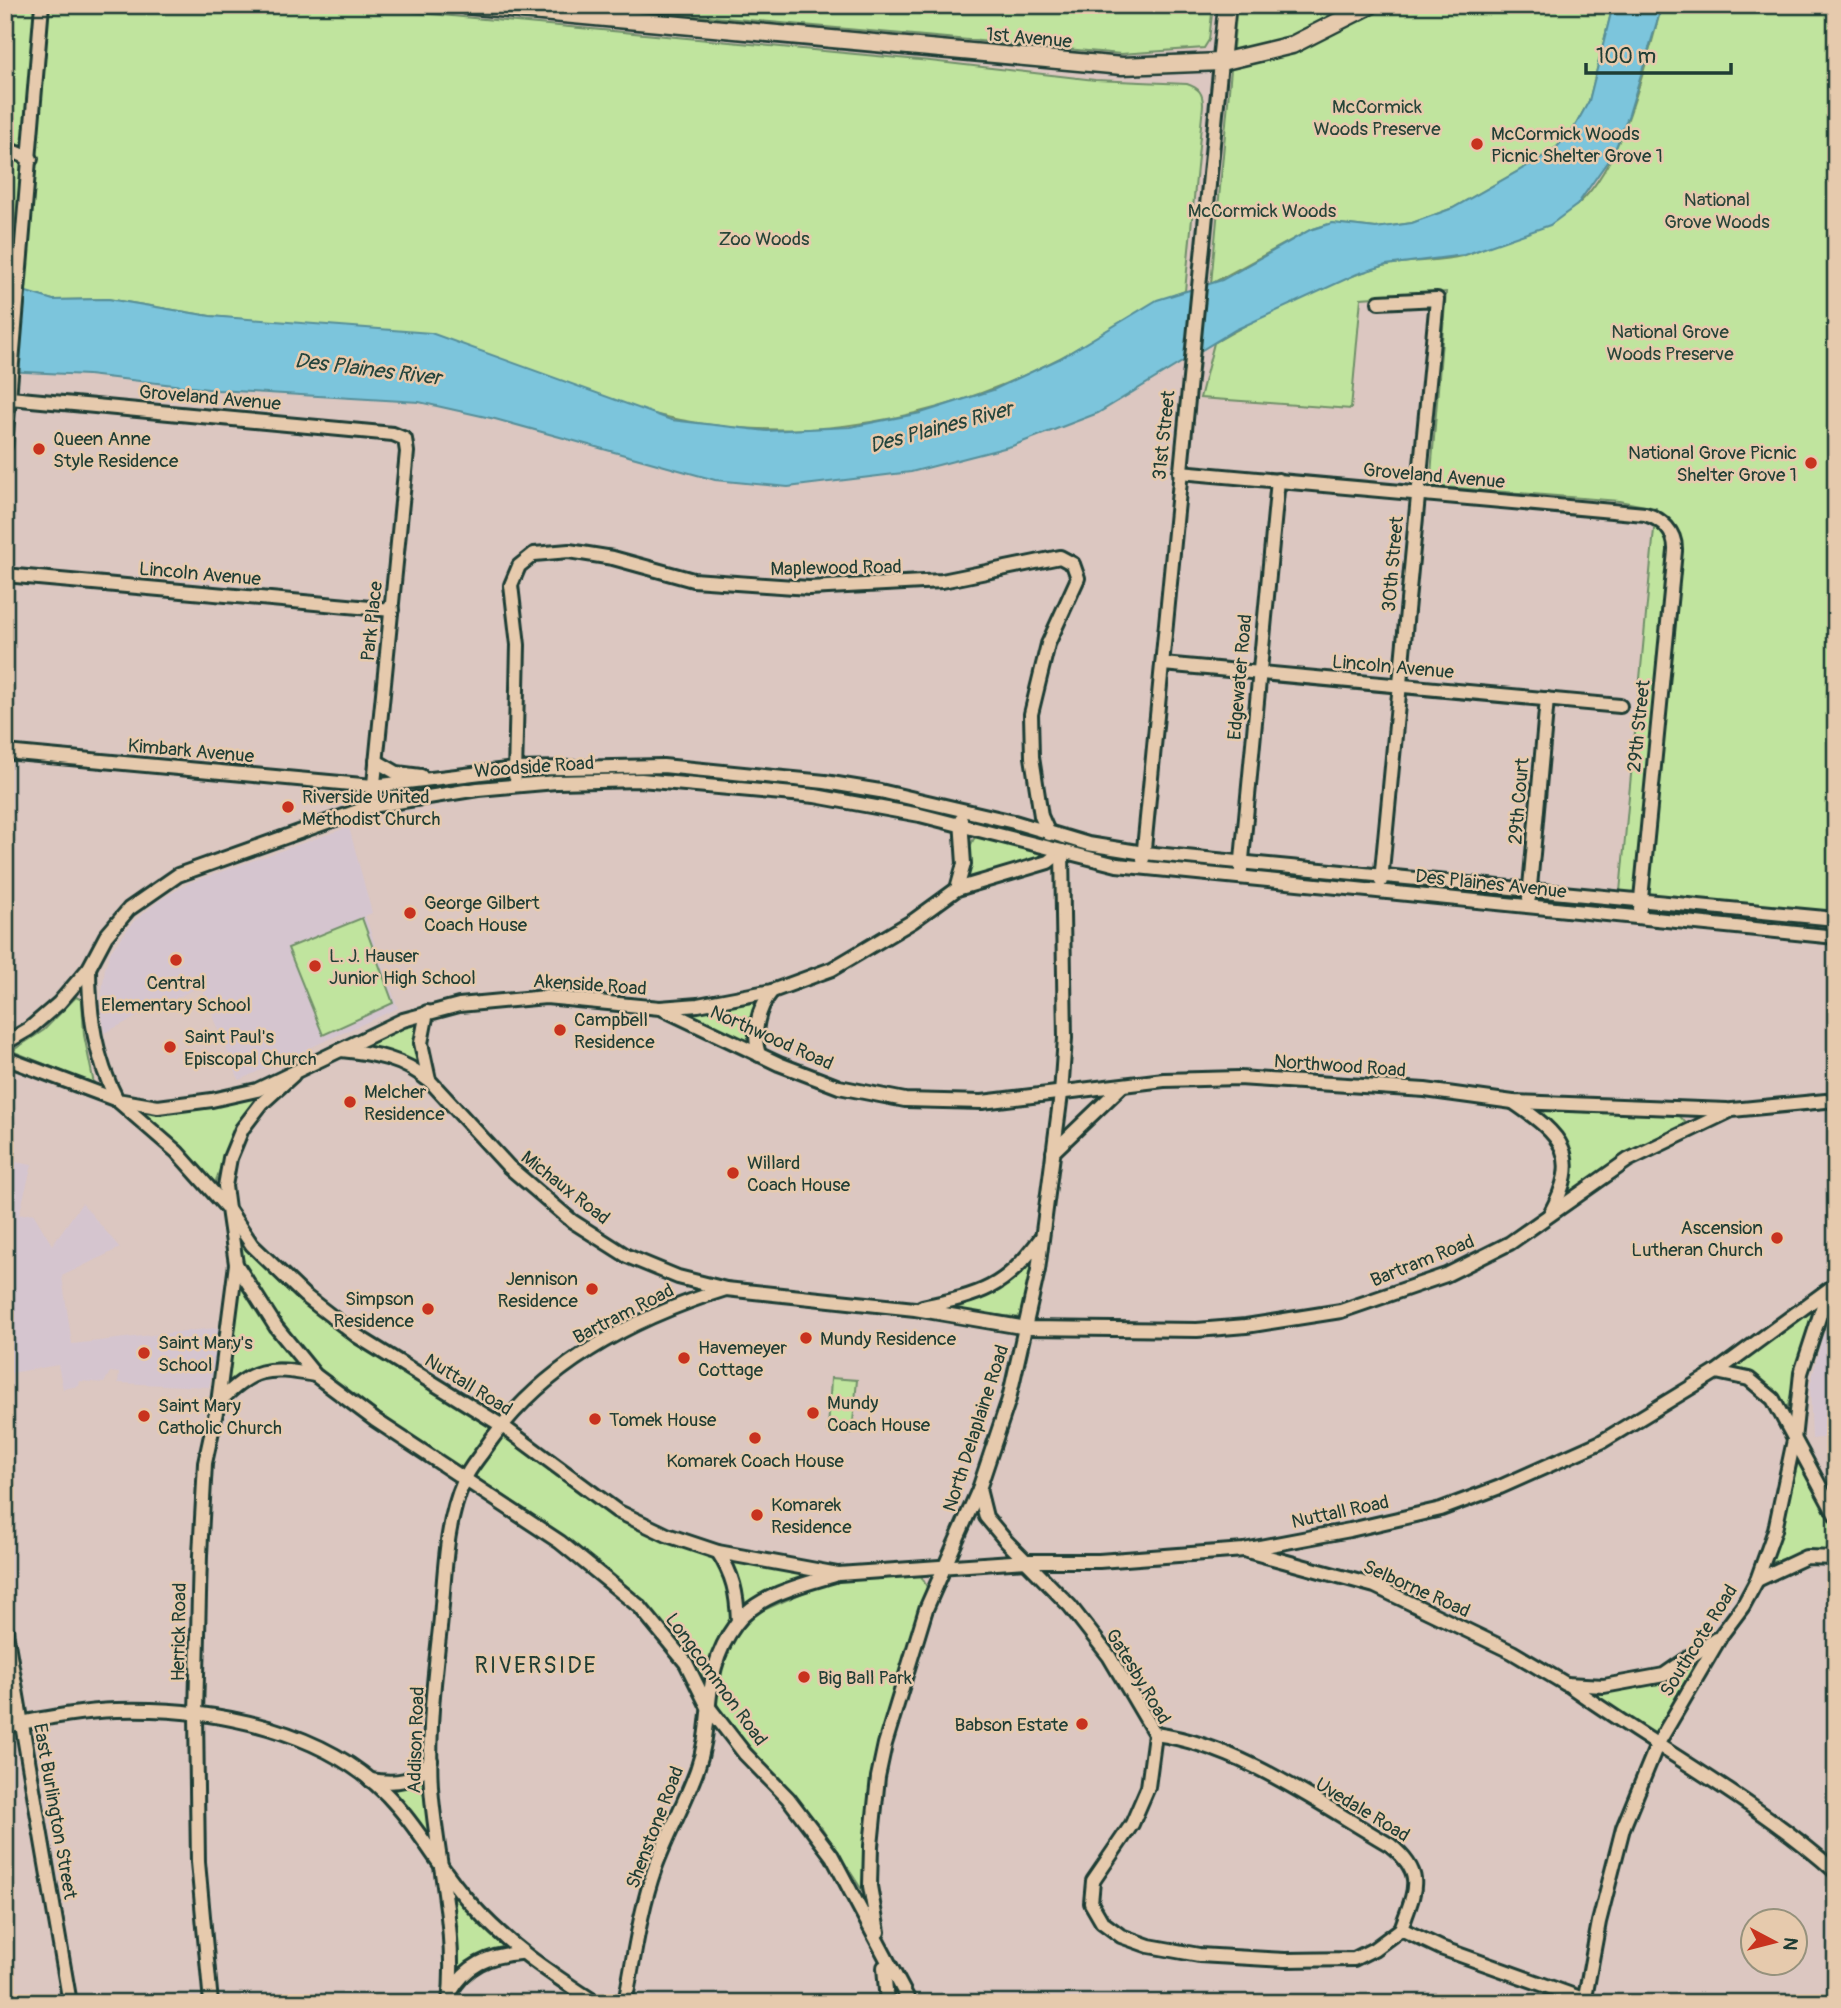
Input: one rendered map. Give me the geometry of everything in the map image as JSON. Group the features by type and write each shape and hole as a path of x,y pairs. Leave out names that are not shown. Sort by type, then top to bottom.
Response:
{"main road":[{"name":"1st Avenue","path":"465,5 1110,65 1221,62 1292,45 1371,5"},
{"name":"31st Street","path":"1221,62 1227,5"}],"street":[{"path":"5,446 21,284 42,5"},
{"name":"31st Street","path":"1142,869 1221,62"},
{"path":"5,149 31,159"},
{"name":"30th Street","path":"1379,302 1437,299 1380,892"},
{"name":"Groveland Avenue","path":"9,398 393,433 405,439"},
{"name":"Park Place","path":"372,806 407,452 405,439"},
{"name":"Groveland Avenue","path":"1181,472 1645,514 1663,524 1675,539"},
{"name":"Edgewater Road","path":"1240,878 1278,480"},
{"name":"29th Street","path":"1639,917 1675,539"},
{"name":"Maplewood Road","path":"515,785 518,645 511,584 519,566 534,554 569,551 612,558 693,580 809,588 942,582 1060,558 1073,564 1078,578 1048,644 1035,692 1030,734 1041,816 1047,831 1062,851"},
{"name":"Lincoln Avenue","path":"5,575 392,610"},
{"name":"Lincoln Avenue","path":"1163,664 1620,706"},
{"name":"29th Court","path":"1528,905 1547,699"},
{"name":"Kimbark Avenue","path":"5,752 373,786"},
{"path":"376,761 397,773 438,778"},
{"name":"Woodside Road","path":"373,786 515,769 663,766 825,782 961,809 1088,844 1144,853"},
{"name":"Woodside Road","path":"5,1043 42,1019 89,968 106,936 129,909 169,880 200,866 372,806 515,785 641,780 755,789 853,802 962,825 1142,869"},
{"path":"957,889 964,864 961,809"},
{"name":"Akenside Road","path":"117,1100 158,1107 212,1100 257,1090 403,1020 470,1003 546,998 660,1008 698,1005 772,991 832,969 913,921 957,889 1048,862 1062,851"},
{"name":"North Delaplaine Road","path":"887,2003 870,1886 878,1777 906,1669 943,1567 979,1489 1009,1399 1027,1328 1061,1094 1065,1038 1062,851"},
{"name":"Des Plaines Avenue","path":"1144,853 1836,919"},
{"name":"Des Plaines Avenue","path":"1142,869 1836,937"},
{"path":"89,968 95,1041 106,1080 117,1100 177,1152 228,1209"},
{"path":"759,1055 756,1040 758,1019 772,991"},
{"name":"Northwood Road","path":"660,1008 759,1055 839,1087 905,1100 982,1102 1164,1080 1283,1079 1425,1090 1513,1102 1732,1110"},
{"path":"428,1012 421,1043 429,1080"},
{"name":"Michaux Road","path":"340,1050 392,1060 418,1071 509,1167 572,1221 627,1256 678,1277 726,1289 915,1309 1027,1328"},
{"path":"5,1059 117,1100"},
{"name":"Akenside Road","path":"228,1209 227,1172 234,1143 261,1103 293,1075"},
{"path":"1053,1152 1122,1085"},
{"name":"Bartram Road","path":"1027,1328 1197,1330 1247,1326 1341,1311 1446,1275 1510,1243 1548,1219 1628,1160 1732,1110 1836,1100"},
{"name":"Northwood Road","path":"1513,1102 1553,1132 1564,1151 1567,1172 1548,1219"},
{"name":"Longcommon Road","path":"228,1209 236,1264 276,1327 315,1375 375,1420 560,1542 640,1607 686,1663 708,1705 745,1754 788,1798 832,1856 879,1940 893,1974 910,2003"},
{"name":"Nuttall Road","path":"228,1209 252,1245 304,1295 357,1336 500,1425 617,1511 667,1535 718,1552 838,1573 943,1567"},
{"name":"Michaux Road","path":"915,1309 975,1295 993,1287 1013,1272 1042,1236"},
{"name":"Herrick Road","path":"211,2003 198,1862 196,1714 204,1478 218,1403 236,1264"},
{"name":"Bartram Road","path":"464,1479 500,1425 541,1386 584,1352 672,1306 726,1289"},
{"name":"Nuttall Road","path":"1027,1560 1099,1561 1244,1550 1441,1509 1500,1488 1601,1442 1716,1372 1831,1289"},
{"name":"Southcote Road","path":"1587,2002 1599,1922 1623,1828 1657,1745 1757,1580 1775,1530 1794,1440 1801,1373 1831,1289"},
{"name":"Longcommon Road","path":"218,1403 237,1383 257,1371 283,1369 315,1375"},
{"path":"1716,1372 1742,1375 1762,1387 1773,1399 1836,1516"},
{"name":"Addison Road","path":"450,1998 449,1916 441,1865 431,1760 448,1546 464,1479"},
{"path":"979,1489 986,1517 1027,1560"},
{"name":"Selborne Road","path":"1244,1550 1375,1586 1512,1652 1566,1684 1637,1734 1741,1796 1836,1872"},
{"path":"718,1552 730,1569 737,1592 738,1621"},
{"path":"1757,1580 1806,1557 1836,1558"},
{"path":"943,1567 1027,1560"},
{"name":"Gatesby Road","path":"1027,1560 1070,1606 1109,1656 1155,1734 1148,1787 1132,1824 1093,1881 1091,1903 1102,1922 1121,1936 1149,1945 1199,1955 1285,1960 1354,1959 1374,1950 1401,1929"},
{"name":"Nuttall Road","path":"708,1705 710,1679 721,1647 738,1621 765,1601 838,1573"},
{"name":"East Burlington Street","path":"5,1626 69,2003"},
{"name":"Selborne Road","path":"1566,1684 1604,1686 1664,1675 1722,1634"},
{"name":"Shenstone Road","path":"625,2003 654,1871 697,1770 706,1738 708,1705"},
{"path":"5,1726 114,1710 196,1714 289,1735 332,1755 369,1780 398,1807 471,1904 520,1953 596,2003"},
{"name":"Uvedale Road","path":"1155,1734 1191,1739 1249,1763 1390,1845 1408,1860 1416,1876 1414,1893 1401,1929"},
{"path":"369,1780 400,1783 423,1772 431,1760"},
{"path":"1401,1929 1441,1948 1587,2002"},
{"path":"450,1998 458,1979 482,1961 520,1953"}],"shaded area":[{"name":"L. J. Hauser Junior High School","path":"349,827 372,913 365,916 398,1008 239,1080 201,986 104,1033 101,1002 105,967 111,951 134,921 161,899 191,882"},
{"path":"5,1160 32,1165 19,1215 33,1213 52,1245 82,1203 120,1248 62,1276 72,1344 223,1327 209,1387 118,1383 119,1373 110,1372 104,1383 80,1381 79,1386 63,1389 58,1365 5,1374"},
{"path":"1836,1312 1836,1436 1812,1439 1810,1386 1822,1338"}],"green space":[{"name":"Zoo Woods","path":"5,5 336,5 930,61 1095,80 1187,84 1200,92 1203,105 1185,291 1136,314 1058,359 1007,383 954,402 846,426 790,429 735,427 680,420 299,325 210,316 108,299 53,300 5,287"},
{"path":"583,5 1213,5 1209,40 1204,48 1121,54"},
{"name":"McCormick Woods Preserve","path":"1237,5 1613,5 1589,101 1574,128 1557,147 1453,208 1412,223 1376,228 1332,223 1310,230 1211,284"},
{"name":"National Grove Woods","path":"1662,5 1836,5 1836,914 1620,892 1656,508 1619,501 1430,486 1446,292 1361,298 1351,409 1200,398 1214,343 1252,322 1319,289 1363,272 1383,266 1452,258 1471,253 1578,204 1608,164 1620,138 1631,111"},
{"path":"976,836 1046,853 1046,857 969,878 968,856"},
{"path":"362,918 393,1003 323,1035 288,948"},
{"path":"76,997 82,1000 84,1035 94,1084 12,1051 44,1030"},
{"path":"753,1001 758,1005 747,1041 685,1013"},
{"path":"414,1022 418,1024 416,1046 419,1066 364,1047"},
{"path":"258,1094 258,1099 233,1134 215,1183 176,1142 141,1113"},
{"path":"1546,1109 1678,1114 1685,1122 1681,1129 1569,1195 1573,1162 1569,1147 1562,1134 1542,1116"},
{"path":"240,1244 618,1518 685,1547 805,1573 805,1577 728,1625 705,1675 699,1675 655,1614 610,1572 549,1526 389,1421 322,1371 281,1362 260,1365 231,1381 228,1380 241,1275"},
{"path":"1030,1261 1033,1262 1022,1318 944,1309 997,1291"},
{"path":"1810,1311 1813,1316 1787,1409 1755,1376 1733,1366"},
{"path":"831,1378 857,1380 852,1433 828,1431"},
{"path":"1798,1462 1836,1527 1836,1553 1804,1552 1770,1563"},
{"name":"Big Ball Park","path":"914,1573 921,1576 927,1587 879,1744 870,1787 862,1890 822,1828 725,1719 713,1696 718,1670 732,1639 757,1613 827,1582"},
{"path":"1697,1661 1654,1735 1592,1695 1660,1683"},
{"path":"425,1778 434,1843 392,1791"},
{"path":"452,1892 507,1946 473,1958 457,1971"}],"water":[{"name":"Des Plaines River","path":"1613,5 1662,5 1629,114 1614,152 1577,205 1550,225 1464,255 1386,265 1357,274 1235,330 1098,413 1012,446 911,472 788,487 715,480 495,419 419,402 217,390 88,375 5,371 5,287 10,287 53,300 108,299 210,316 431,333 671,420 767,431 850,427 921,413 993,390 1059,359 1157,300 1222,280 1310,230 1332,223 1376,228 1412,223 1453,208 1536,161 1557,147 1574,128 1589,101"}],"place":[{"name":"McCormick Woods Picnic Shelter Grove 1","path":"1477,144"},
{"name":"Queen Anne Style Residence","path":"39,449"},
{"name":"National Grove Picnic Shelter Grove 1","path":"1811,463"},
{"name":"Riverside United Methodist Church","path":"288,807"},
{"name":"George Gilbert Coach House","path":"410,913"},
{"name":"Central Elementary School","path":"176,960"},
{"name":"L. J. Hauser Junior High School","path":"315,966"},
{"name":"Campbell Residence","path":"560,1030"},
{"name":"Saint Paul's Episcopal Church","path":"170,1047"},
{"name":"Melcher Residence","path":"350,1102"},
{"name":"Willard Coach House","path":"733,1173"},
{"name":"Ascension Lutheran Church","path":"1777,1238"},
{"name":"Jennison Residence","path":"592,1289"},
{"name":"Simpson Residence","path":"428,1309"},
{"name":"Mundy Residence","path":"806,1338"},
{"name":"Saint Mary's School","path":"144,1353"},
{"name":"Havemeyer Cottage","path":"684,1358"},
{"name":"Mundy Coach House","path":"813,1413"},
{"name":"Saint Mary Catholic Church","path":"144,1416"},
{"name":"Tomek House","path":"595,1419"},
{"name":"Komarek Coach House","path":"755,1438"},
{"name":"Komarek Residence","path":"757,1515"},
{"name":"Big Ball Park","path":"804,1677"},
{"name":"Babson Estate","path":"1082,1724"}],"district":[{"name":"RIVERSIDE","path":"536,1665"}],"park label":[{"name":"McCormick Woods","path":"1262,210"},
{"name":"National Grove Woods Preserve","path":"1670,342"}]}
